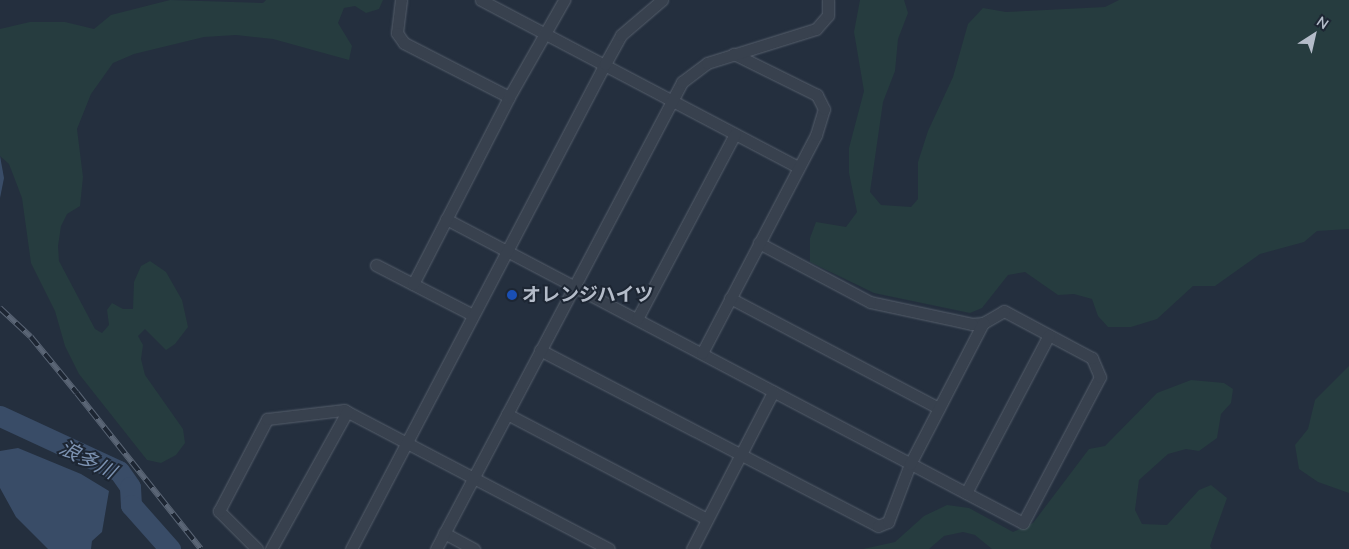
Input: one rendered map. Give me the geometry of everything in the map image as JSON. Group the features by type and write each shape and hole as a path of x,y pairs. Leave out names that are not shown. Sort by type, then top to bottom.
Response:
{"street":[{"path":"401,0 397,33 404,43 509,98"},
{"path":"413,284 544,32 564,0"},
{"path":"351,549 621,35 662,0"},
{"path":"436,549 671,101 692,72 734,54 816,29 828,15 828,0"},
{"path":"485,1 798,167"},
{"path":"702,353 816,134 824,110 822,101 816,95 734,54"},
{"path":"637,319 735,134"},
{"path":"446,220 1024,523 1100,377 1092,358 1004,311 983,323 957,322 870,302 759,243"},
{"path":"376,265 473,316"},
{"path":"730,298 939,408"},
{"path":"540,350 740,456 878,526 888,522 910,464 983,323"},
{"path":"966,493 1049,335"},
{"path":"692,549 773,392"},
{"path":"270,549 346,412"},
{"path":"257,549 219,511 267,419 346,412 608,549"},
{"path":"507,414 707,519"},
{"path":"444,533 474,549"}],"green space":[{"path":"170,0 263,3 266,0 383,0 379,9 366,13 355,6 344,8 338,23 352,46 349,60 273,39 236,35 204,37 134,54 113,63 91,94 77,129 83,177 80,206 67,214 61,226 58,246 59,261 95,329 102,333 109,325 107,310 112,303 123,309 133,309 134,282 141,266 150,261 166,272 182,300 188,327 175,344 166,350 145,329 138,336 143,345 141,359 145,375 183,429 185,443 176,455 161,463 147,460 79,374 65,346 55,311 31,263 22,198 9,164 0,156 0,29 30,22 65,22 94,29 111,15"},
{"path":"860,0 904,0 908,13 898,39 895,71 883,102 870,192 881,205 911,207 918,199 918,162 928,131 953,77 968,24 983,8 1006,12 1105,7 1119,0 1349,0 1349,229 1317,231 1304,242 1260,254 1215,286 1193,286 1157,319 1131,327 1108,327 1098,316 1092,299 1074,294 1058,295 1025,272 1008,275 982,308 970,313 874,293 810,262 810,238 816,222 846,227 857,212 849,173 849,148 864,91 854,32"},
{"path":"1349,366 1349,493 1318,482 1299,469 1295,445 1308,429 1315,400"},
{"path":"1191,380 1224,383 1233,389 1231,403 1221,414 1217,438 1199,451 1186,449 1168,454 1139,480 1135,510 1142,524 1167,525 1199,490 1211,485 1227,498 1210,546 1212,549 992,549 975,535 963,532 944,536 929,549 863,549 895,542 924,516 947,505 969,508 1013,532 1033,523 1089,449 1105,446 1157,393"}],"water":[{"path":"0,156 4,178 0,198"},
{"path":"18,448 81,474 109,491 102,532 92,541 91,549 48,549 16,517 0,488 0,451"}],"waterway":[{"name":"浪多川","path":"0,416 119,471 130,487 131,505 170,549"}],"railway":[{"path":"0,308 31,337 201,549"}],"place":[{"name":"オレンジハイツ","path":"512,295"}]}
